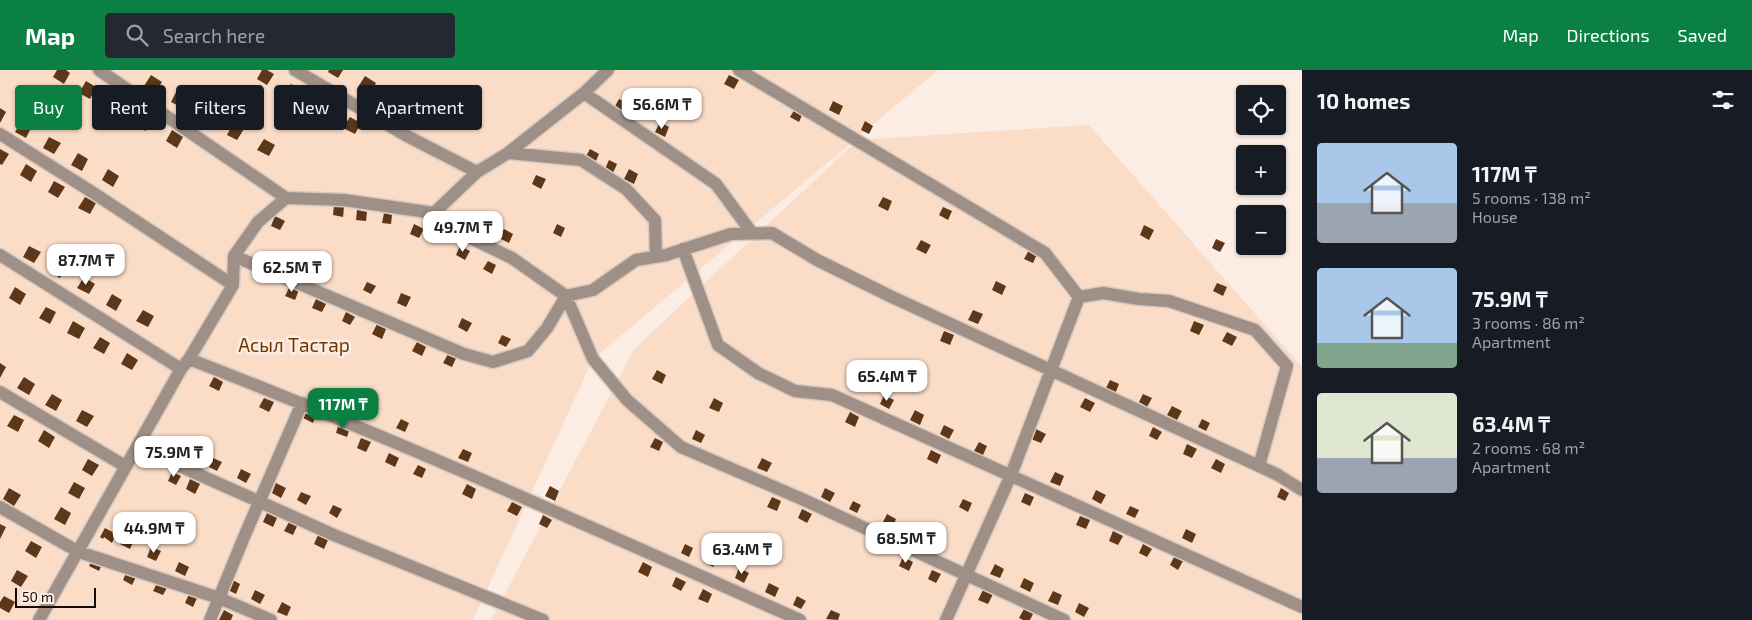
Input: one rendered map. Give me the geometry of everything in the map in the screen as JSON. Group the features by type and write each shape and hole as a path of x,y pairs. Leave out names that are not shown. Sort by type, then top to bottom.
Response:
{"street":[{"path":"99,70 286,198 344,200 434,213 458,232 512,258 566,296 593,359 627,400 681,447 802,499 1064,620"},
{"path":"295,70 407,136 477,172"},
{"path":"434,213 477,172 508,153 584,93 608,70"},
{"path":"739,70 1045,253 1079,297"},
{"path":"584,93 716,184 752,233"},
{"path":"0,134 233,285"},
{"path":"508,153 581,160 626,188 656,220 656,256"},
{"path":"39,620 79,552 125,466 233,285 234,256 258,222 286,198"},
{"path":"234,256 464,354 493,362 528,350 547,328 566,296 593,290 636,260 683,249 731,234 772,233 817,260 1278,475 1302,490"},
{"path":"683,249 718,345 758,373 795,391 832,395 1302,607"},
{"path":"0,255 185,364 302,403 503,488 800,620"},
{"path":"1079,297 1103,293 1139,299 1170,301 1255,330 1287,366 1258,466"},
{"path":"946,620 1011,475 1079,297"},
{"path":"0,392 125,466"},
{"path":"210,620 302,403"},
{"path":"137,447 334,535 543,620"},
{"path":"0,507 79,552 219,598 271,620"}],"green space":[{"name":"Асыл Тастар","path":"0,70 938,70 593,359 473,620 0,620"},
{"path":"1089,125 1302,367 1302,620 491,620 635,348 858,140"}],"building":[{"path":"57,70 66,70 70,73 64,84 53,77"},
{"path":"262,70 267,70 274,74 267,85 257,79"},
{"path":"329,70 343,70 338,78 328,72"},
{"path":"151,75 162,82 160,85 145,85"},
{"path":"729,75 739,80 734,89 724,84"},
{"path":"365,76 376,83 375,85 359,85"},
{"path":"86,81 93,85 90,99 82,95 82,88"},
{"path":"176,92 176,104 171,102"},
{"path":"619,99 627,103 623,112 614,108"},
{"path":"833,101 843,106 839,115 829,110"},
{"path":"0,108 6,112 0,123"},
{"path":"795,109 803,113 799,122 790,117"},
{"path":"350,117 357,121 357,130 355,134 347,130 347,122"},
{"path":"865,121 873,126 869,134 861,130"},
{"path":"660,122 669,127 665,137 655,132"},
{"path":"16,130 30,130 26,138 15,132"},
{"path":"172,130 183,137 177,148 166,141"},
{"path":"230,130 243,130 237,140 227,135"},
{"path":"49,137 61,143 54,154 43,148"},
{"path":"264,139 275,145 269,156 257,150"},
{"path":"0,149 9,154 2,165 0,164"},
{"path":"590,149 599,154 595,163 585,158"},
{"path":"78,153 88,159 82,171 71,165"},
{"path":"609,160 617,164 613,173 605,169"},
{"path":"26,164 37,171 31,182 20,175"},
{"path":"108,169 119,176 113,187 102,180"},
{"path":"629,169 638,174 634,184 624,179"},
{"path":"536,175 546,179 541,189 532,184"},
{"path":"54,181 65,187 58,198 48,192"},
{"path":"85,197 96,203 90,214 78,208"},
{"path":"883,197 892,201 888,211 878,206"},
{"path":"334,205 344,207 343,217 333,215"},
{"path":"943,207 952,211 948,220 939,215"},
{"path":"357,210 367,212 366,221 356,220"},
{"path":"384,213 392,215 391,224 382,223"},
{"path":"275,216 285,221 280,230 271,226"},
{"path":"414,224 424,229 419,238 410,234"},
{"path":"557,224 565,228 561,237 553,233"},
{"path":"1144,225 1154,230 1149,240 1140,235"},
{"path":"504,229 513,234 509,243 499,238"},
{"path":"1216,239 1225,243 1220,252 1212,248"},
{"path":"921,240 931,245 926,254 916,249"},
{"path":"29,246 41,252 34,263 23,257"},
{"path":"460,246 470,251 465,260 456,255"},
{"path":"1029,250 1037,254 1033,263 1024,259"},
{"path":"300,257 310,262 305,271 296,266"},
{"path":"56,261 66,267 60,278 50,272"},
{"path":"488,261 496,265 492,274 483,269"},
{"path":"84,277 95,284 89,294 77,288"},
{"path":"996,281 1006,286 1002,295 992,290"},
{"path":"367,282 376,286 371,294 363,290"},
{"path":"1217,283 1227,287 1223,296 1213,291"},
{"path":"290,286 299,290 295,300 285,296"},
{"path":"15,287 26,294 20,305 9,298"},
{"path":"401,293 411,297 406,307 397,303"},
{"path":"112,294 122,300 116,311 106,305"},
{"path":"316,299 326,304 322,312 312,308"},
{"path":"46,307 56,312 50,324 39,318"},
{"path":"143,310 154,316 148,327 136,321"},
{"path":"973,310 983,314 978,324 968,320"},
{"path":"346,312 355,317 350,325 342,321"},
{"path":"462,318 472,323 467,332 458,327"},
{"path":"73,321 85,328 79,339 67,333"},
{"path":"1194,321 1204,325 1199,335 1190,331"},
{"path":"377,324 386,329 382,339 372,334"},
{"path":"944,331 954,335 950,345 940,341"},
{"path":"1227,332 1237,337 1232,346 1222,341"},
{"path":"502,335 511,339 506,347 498,343"},
{"path":"100,337 110,343 104,354 93,348"},
{"path":"417,342 426,347 422,356 412,351"},
{"path":"127,353 138,360 132,370 121,364"},
{"path":"448,354 456,358 452,367 443,363"},
{"path":"0,363 6,367 0,378"},
{"path":"657,370 666,375 662,384 652,379"},
{"path":"24,377 35,384 29,395 17,388"},
{"path":"214,377 223,382 219,391 209,386"},
{"path":"1110,380 1119,384 1115,394 1105,390"},
{"path":"327,389 336,394 332,403 322,398"},
{"path":"52,394 62,400 56,411 45,405"},
{"path":"1143,394 1152,398 1147,407 1139,402"},
{"path":"884,395 894,400 889,409 880,404"},
{"path":"264,398 274,402 269,412 259,407"},
{"path":"714,398 723,403 719,412 709,408"},
{"path":"1085,398 1095,403 1090,412 1080,407"},
{"path":"357,402 367,406 362,416 352,412"},
{"path":"1172,406 1182,411 1177,420 1167,415"},
{"path":"307,409 317,413 313,423 303,418"},
{"path":"82,410 94,416 87,427 76,421"},
{"path":"915,410 924,415 920,425 910,420"},
{"path":"850,412 859,417 855,427 845,422"},
{"path":"14,415 24,420 18,432 7,426"},
{"path":"401,419 409,423 405,432 396,428"},
{"path":"1202,419 1210,423 1206,431 1198,427"},
{"path":"339,423 350,428 347,437 336,433"},
{"path":"944,425 954,430 949,439 940,434"},
{"path":"1153,427 1162,432 1157,440 1149,436"},
{"path":"1036,429 1046,434 1041,443 1031,439"},
{"path":"44,430 55,437 49,448 38,441"},
{"path":"696,430 705,435 701,443 692,439"},
{"path":"361,438 371,442 366,452 357,448"},
{"path":"655,438 663,442 659,451 650,447"},
{"path":"170,439 179,443 175,453 165,448"},
{"path":"979,442 987,446 983,455 974,451"},
{"path":"1187,444 1197,449 1192,458 1183,454"},
{"path":"463,449 472,453 468,462 458,458"},
{"path":"931,450 941,455 937,464 927,459"},
{"path":"389,453 399,458 395,467 385,462"},
{"path":"213,458 222,462 217,471 209,467"},
{"path":"762,458 772,463 767,472 757,468"},
{"path":"88,459 99,465 92,476 82,470"},
{"path":"1216,459 1225,464 1221,473 1211,468"},
{"path":"418,465 426,469 422,478 413,474"},
{"path":"241,469 251,474 246,483 237,478"},
{"path":"172,472 181,476 176,485 168,481"},
{"path":"1055,472 1064,476 1060,486 1050,482"},
{"path":"190,479 200,484 195,494 186,489"},
{"path":"74,482 85,488 79,499 68,493"},
{"path":"276,483 286,488 281,498 272,493"},
{"path":"467,484 476,489 472,499 462,494"},
{"path":"550,486 559,491 555,501 545,496"},
{"path":"9,488 21,495 14,506 3,499"},
{"path":"825,488 835,493 830,502 821,497"},
{"path":"1281,488 1289,493 1285,501 1277,497"},
{"path":"1096,490 1106,495 1101,504 1092,499"},
{"path":"301,492 311,496 306,505 297,500"},
{"path":"1025,493 1034,497 1030,506 1021,502"},
{"path":"772,497 781,501 777,511 767,507"},
{"path":"963,499 972,503 968,512 959,507"},
{"path":"853,501 861,505 857,513 849,509"},
{"path":"512,502 522,507 517,516 507,511"},
{"path":"333,505 342,509 337,518 329,513"},
{"path":"1130,506 1139,510 1135,518 1126,514"},
{"path":"61,507 71,513 65,525 54,519"},
{"path":"802,509 812,514 807,523 798,518"},
{"path":"267,513 277,518 273,527 263,522"},
{"path":"887,514 896,519 892,529 882,524"},
{"path":"543,515 552,520 547,528 539,524"},
{"path":"1080,516 1090,520 1086,529 1076,525"},
{"path":"289,522 297,526 293,535 284,531"},
{"path":"0,524 6,527 0,539"},
{"path":"913,526 923,531 918,540 908,535"},
{"path":"105,528 116,534 112,543 104,537 103,539 100,537"},
{"path":"1186,529 1196,534 1192,543 1182,538"},
{"path":"1113,531 1123,536 1118,545 1109,541"},
{"path":"934,534 942,539 938,547 929,543"},
{"path":"125,535 134,540 130,549 120,544"},
{"path":"318,535 328,540 324,549 314,544"},
{"path":"31,541 42,547 36,558 25,551"},
{"path":"685,544 693,548 689,557 681,553"},
{"path":"1143,544 1152,549 1147,557 1139,553"},
{"path":"151,547 161,551 156,561 147,557"},
{"path":"708,552 718,557 713,567 704,562"},
{"path":"94,557 103,562 99,571 89,566"},
{"path":"903,557 913,562 909,571 899,566"},
{"path":"1174,557 1183,561 1178,570 1170,565"},
{"path":"179,562 189,567 185,576 175,571"},
{"path":"643,562 652,567 648,577 638,572"},
{"path":"995,564 1004,569 1000,578 990,574"},
{"path":"739,568 749,573 744,583 735,578"},
{"path":"17,570 28,576 21,587 11,581"},
{"path":"932,570 941,574 936,583 928,579"},
{"path":"127,571 137,575 132,585 123,580"},
{"path":"676,577 686,582 681,591 672,586"},
{"path":"1024,578 1034,583 1030,592 1020,587"},
{"path":"231,579 240,584 236,594 226,589"},
{"path":"158,581 168,586 163,595 153,591"},
{"path":"769,583 779,588 775,597 765,592"},
{"path":"703,589 712,594 708,603 698,599"},
{"path":"255,590 265,595 260,604 251,599"},
{"path":"983,590 993,594 988,604 978,600"},
{"path":"1053,591 1062,595 1058,605 1048,601"},
{"path":"189,594 197,598 193,607 185,603"},
{"path":"4,596 15,602 9,613 0,608 0,602"},
{"path":"797,596 806,601 801,609 793,605"},
{"path":"282,602 291,607 287,616 277,612"},
{"path":"1079,603 1089,608 1084,617 1075,612"},
{"path":"1024,609 1033,614 1030,620 1019,618"},
{"path":"224,610 233,615 231,620 219,620"},
{"path":"831,610 840,614 838,620 826,619"}]}
